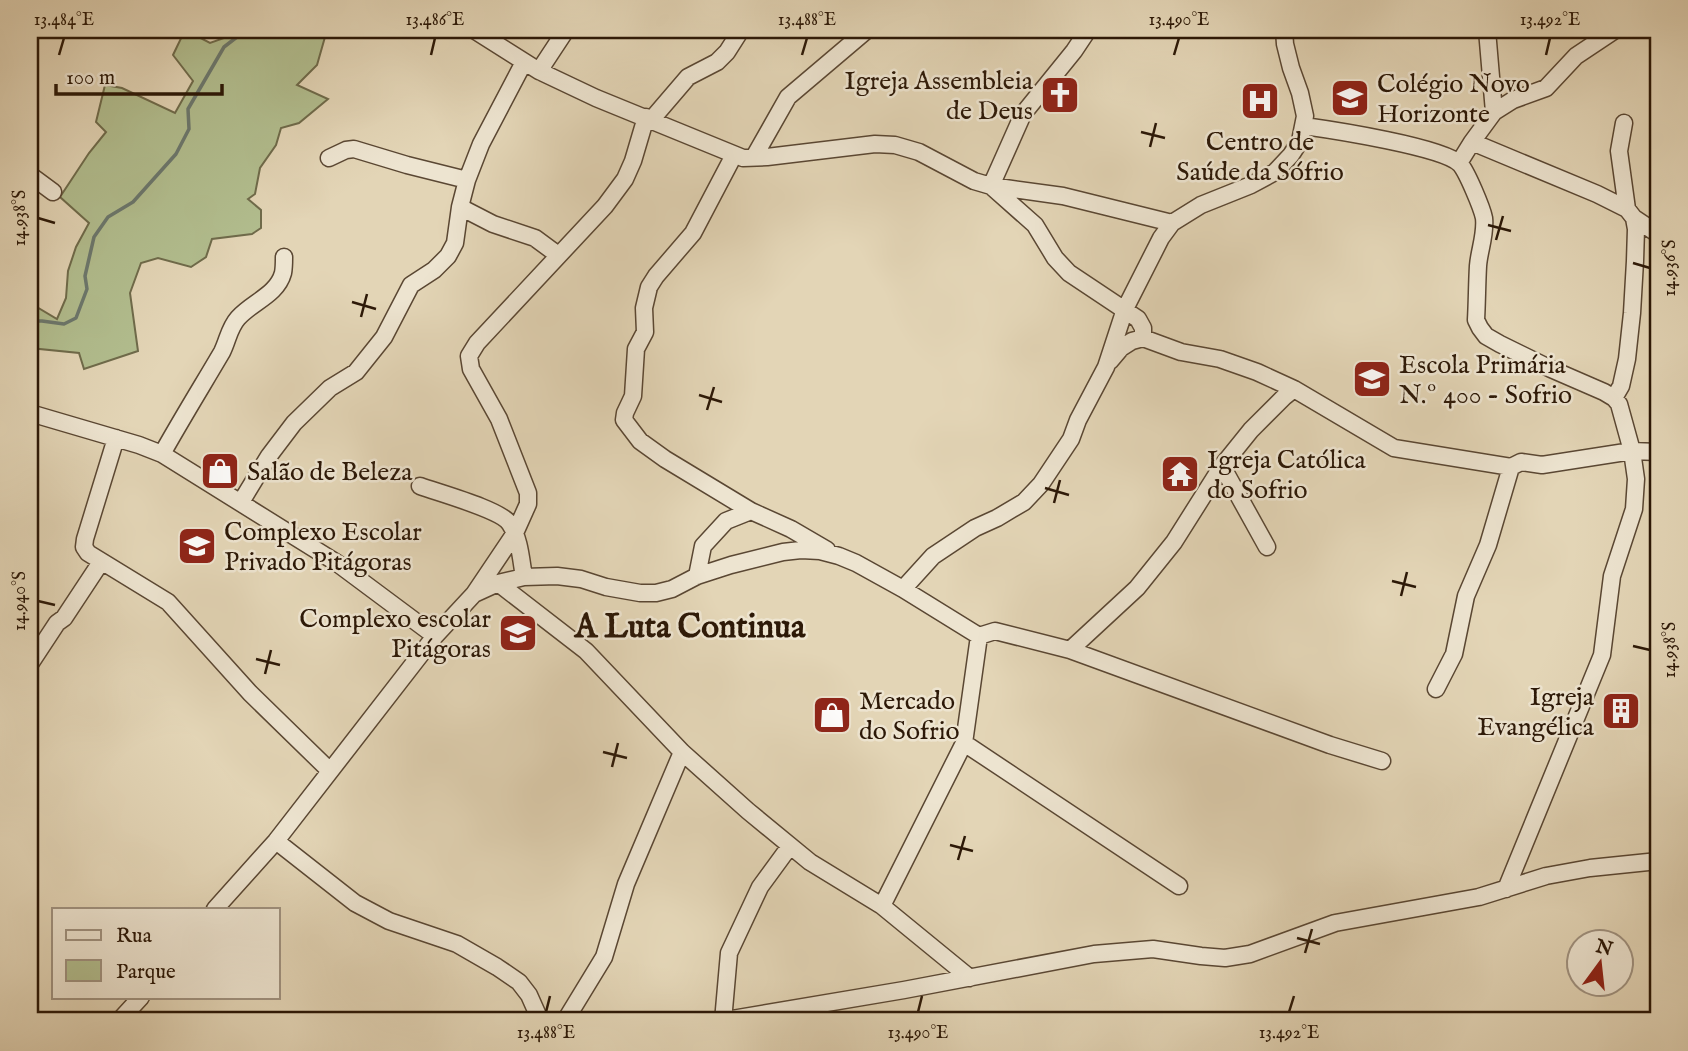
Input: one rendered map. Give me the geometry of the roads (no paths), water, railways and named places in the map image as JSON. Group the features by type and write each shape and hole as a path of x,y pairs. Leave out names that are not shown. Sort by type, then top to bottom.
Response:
{"street":[{"path":"474,30 539,71 596,98 743,158 875,144 894,145 919,152 974,181 991,186 1063,196 1172,223"},
{"path":"539,71 566,30"},
{"path":"216,908 276,841 435,636 474,594 515,533 528,504 528,493 499,419 471,369 470,356 477,343 605,206 625,179 649,118 688,76 717,62 741,30"},
{"path":"754,158 788,97 867,30"},
{"path":"991,186 1023,114 1088,30"},
{"path":"1106,367 1125,309 1161,238 1172,223 1201,205 1275,172 1300,141 1304,126 1304,106 1285,44 1284,30"},
{"path":"1487,30 1494,112"},
{"path":"1459,163 1494,112 1513,100 1546,88 1576,56 1607,32"},
{"path":"241,502 269,456 294,423 330,388 356,372 384,337 411,285 448,256 455,243 467,180 481,144 524,62"},
{"path":"1614,398 1621,386 1627,359 1636,229 1630,214 1619,151 1624,123"},
{"path":"1304,126 1361,135 1437,153 1459,163 1467,175 1484,216 1478,265 1476,320 1480,328 1500,344 1614,398 1619,404 1632,451 1636,479 1634,509 1612,576 1601,655 1506,889"},
{"path":"1472,142 1597,194 1658,234"},
{"path":"329,158 354,149 467,180"},
{"path":"734,155 693,233 649,287 644,308 646,327 636,349 633,396 624,420 640,442 751,511 856,563 979,636 996,631 1070,650 1329,745 1382,761"},
{"path":"30,175 53,192"},
{"path":"991,186 1035,225 1055,258 1069,273 1138,319 1143,328 1143,338"},
{"path":"460,207 493,224 536,238 558,255"},
{"path":"162,454 224,349 231,328 245,311 278,284 283,273 284,257"},
{"path":"903,589 933,556 975,528 1024,502 1041,484 1071,439 1078,420 1112,357 1132,341 1143,338 1181,352 1220,359 1257,372 1294,390 1394,448 1511,467 1521,462 1542,465 1632,451 1658,452"},
{"path":"1070,650 1137,588 1174,542 1222,466 1251,430 1294,390"},
{"path":"30,413 162,454 337,563 435,636"},
{"path":"116,438 84,547 88,553 168,602 250,693 330,771"},
{"path":"1222,466 1267,547"},
{"path":"1436,689 1454,654 1466,596 1488,545 1511,467"},
{"path":"420,486 471,503 509,521 515,533 524,577"},
{"path":"697,576 703,546 726,521 751,511"},
{"path":"474,594 498,583 524,577 557,576 640,593 656,593 731,565 783,552 820,551 839,556"},
{"path":"30,664 102,562"},
{"path":"498,583 586,651 682,752 732,797 810,862 882,905 970,978"},
{"path":"882,905 964,743 979,636"},
{"path":"964,743 1179,886"},
{"path":"565,1021 604,957 626,884 682,752"},
{"path":"276,841 355,903 389,921 457,944 519,982 529,995 539,1021"},
{"path":"790,845 761,887 729,953 722,1021 1094,954 1153,950 1226,958 1250,954 1335,923 1479,897 1546,876 1590,867 1658,861"},
{"path":"118,1021 140,998"}],"waterway":[{"path":"30,321 64,324 76,318 87,289 85,276 94,237 108,217 133,202 176,154 189,129 188,109 224,47 246,30"}],"place":[{"name":"Igreja Assembleia de Deus","path":"1060,95"},
{"name":"Colégio Novo Horizonte","path":"1350,98"},
{"name":"Centro de Saúde da Sófrio","path":"1260,101"},
{"name":"Escola Primária N.º 400 - Sofrio","path":"1372,379"},
{"name":"Salão de Beleza","path":"220,471"},
{"name":"Igreja Católica do Sofrio","path":"1180,474"},
{"name":"Complexo Escolar Privado Pitágoras","path":"197,546"},
{"name":"Complexo escolar Pitágoras","path":"518,633"},
{"name":"Igreja Evangélica","path":"1621,711"},
{"name":"Mercado do Sofrio","path":"832,715"}],"district":[{"name":"A Luta Continua","path":"690,625"}]}
